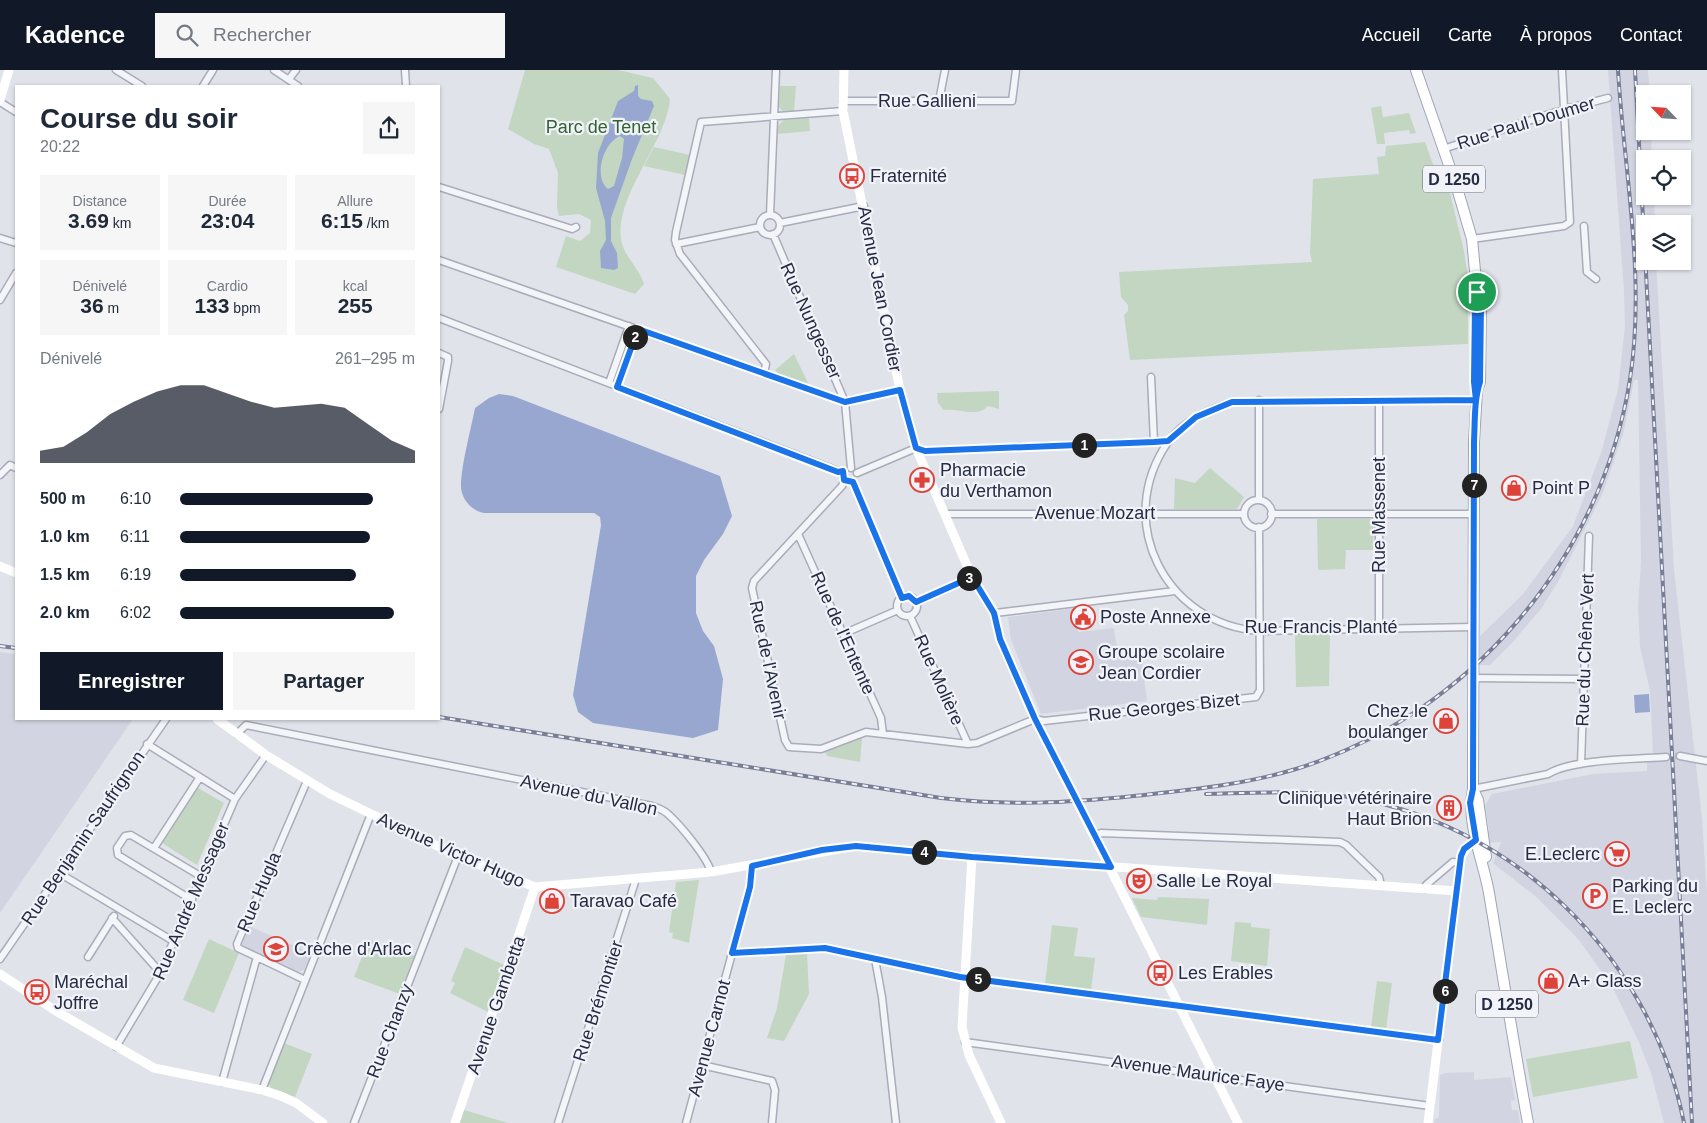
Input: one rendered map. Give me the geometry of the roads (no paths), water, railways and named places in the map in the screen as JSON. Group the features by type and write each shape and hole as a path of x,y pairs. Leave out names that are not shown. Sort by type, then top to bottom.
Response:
{"main road":[{"name":"D 1250","path":"1416,70 1472,239 1477,292 1475,304 1474,373 1477,395 1473,514 1473,789 1478,800 1480,839 1487,886 1528,1123"}],"street":[{"path":"9,70 0,101 15,111"},
{"path":"116,70 140,85"},
{"path":"204,85 213,70"},
{"path":"274,70 297,85"},
{"path":"289,79 296,70"},
{"path":"405,70 406,85"},
{"path":"770,215 776,70"},
{"name":"Avenue Jean Cordier","path":"844,70 843,106 900,390 916,448 972,577 994,613 1000,639 1035,719 1181,1006 1238,1123"},
{"path":"940,101 945,70"},
{"name":"Rue Gallieni","path":"676,244 676,232 701,122 774,117 843,106 940,101 1012,101 1016,70"},
{"path":"1472,239 1568,224 1570,222 1562,70"},
{"name":"Rue Paul Doumer","path":"1443,149 1565,109 1608,98"},
{"path":"440,187 572,229 576,227"},
{"path":"780,223 864,206"},
{"path":"770,215 777,218 780,223 778,231 773,234 763,232 760,227 763,217 770,215"},
{"path":"1584,226 1587,272 1596,279"},
{"path":"760,227 676,244 680,254 766,364 764,374"},
{"name":"Rue Nungesser","path":"773,234 845,402 851,468"},
{"path":"0,238 15,243"},
{"path":"440,260 845,402 900,390"},
{"path":"0,300 15,276"},
{"path":"440,318 838,472 851,468 857,473"},
{"path":"609,383 629,326"},
{"path":"617,387 638,329"},
{"path":"440,353 448,357 448,361 440,404"},
{"path":"1151,377 1154,442"},
{"path":"857,473 916,448 925,451 1168,441 1196,417 1216,407 1232,402 1260,400 1379,401 1477,395"},
{"path":"1259,500 1260,400"},
{"name":"Rue Massenet","path":"1378,628 1379,401"},
{"name":"Rue Francis Planté","path":"1168,441 1150,484 1145,513 1147,534 1156,561 1175,590 1207,616 1227,624 1259,631 1472,627"},
{"path":"0,476 10,465 15,468"},
{"path":"843,471 844,480 853,482"},
{"path":"853,482 858,476 857,473"},
{"name":"Rue de l'Avenir","path":"844,480 842,486 754,581 752,588 785,740 789,747 821,749 866,732 883,734"},
{"path":"853,482 902,598"},
{"path":"1259,500 1247,505 1244,514 1250,525 1259,527 1266,524 1272,514"},
{"path":"1259,500 1269,506 1272,514"},
{"name":"Avenue Mozart","path":"946,514 1244,514"},
{"path":"1272,514 1473,514"},
{"path":"1259,527 1259,631"},
{"name":"Rue de l'Entente","path":"798,534 880,718 883,734"},
{"name":"Rue du Chêne Vert","path":"1581,764 1589,536"},
{"path":"0,566 15,573"},
{"path":"916,602 972,577"},
{"path":"994,613 1175,590"},
{"path":"909,596 916,602 917,609 910,616 902,614 898,610 898,603 902,598 909,596"},
{"path":"843,634 898,610"},
{"name":"Rue Molière","path":"910,616 968,744"},
{"name":"Rue Georges Bizet","path":"1035,719 1044,721 1256,697 1260,690 1259,631"},
{"path":"1472,678 1585,679"},
{"path":"883,734 968,744 1035,719"},
{"name":"Rue Benjamin Saufrignon","path":"0,959 165,720"},
{"name":"Avenue Victor Hugo","path":"218,720 266,755 307,780 371,814 458,856 535,887 711,872"},
{"name":"Avenue du Vallon","path":"237,734 246,725 652,806 662,809 670,816 706,861 711,872"},
{"path":"147,744 235,799"},
{"name":"Rue André Messager","path":"116,1047 154,987 235,799 266,755"},
{"path":"1680,756 1707,761"},
{"path":"1473,789 1548,774 1555,770 1581,764 1666,757"},
{"path":"154,848 200,777"},
{"name":"Rue Hugla","path":"222,1082 257,957 238,948 237,944 307,780"},
{"path":"262,1090 371,814"},
{"path":"1095,836 1101,833 1340,842 1346,845 1379,877 1381,885"},
{"path":"192,900 118,856 117,852 128,834 202,877"},
{"path":"1428,1123 1460,863 1464,849 1480,839"},
{"path":"711,872 752,866 822,850 856,846 972,857 1457,891"},
{"name":"Rue Chanzy","path":"354,1123 458,856"},
{"path":"972,857 962,1027 968,1055 1002,1123"},
{"path":"1425,889 1426,885 1448,865 1453,862 1460,863"},
{"name":"Avenue Carnot","path":"686,1123 750,887 752,866"},
{"path":"59,874 173,941"},
{"name":"Rue Brémontier","path":"558,1123 636,879"},
{"name":"Avenue Gambetta","path":"455,1123 535,887"},
{"path":"88,957 118,910"},
{"path":"112,918 160,972"},
{"path":"732,953 825,948 964,977 1438,1040"},
{"path":"257,957 305,980"},
{"path":"875,959 882,997 896,1123"},
{"path":"0,974 116,1047 164,1072 262,1090 296,1103 323,1123"},
{"name":"Avenue Maurice Faye","path":"965,1042 1430,1106"},
{"path":"702,1065 772,1081 775,1090 772,1123"}],"water":[{"path":"638,85 638,96 641,99 652,101 654,106 632,159 611,218 611,241 617,253 618,268 614,270 601,268 600,251 606,240 605,221 596,188 598,153 618,101 634,91 635,86","holes":["620,136 624,139 622,158 614,186 608,189 601,177 602,161 614,140"]},
{"path":"499,394 513,396 720,476 732,516 723,534 704,560 696,576 696,613 703,631 714,646 723,679 718,730 693,738 593,723 578,712 573,695 601,525 600,517 594,513 484,513 475,510 468,504 461,491 461,478 475,408 489,398"},
{"path":"1649,694 1650,712 1635,713 1634,695"}],"tunnel":[{"path":"1666,757 1680,756"}],"railway":[{"path":"440,717 941,798 1014,803 1134,796 1216,786 1276,775 1359,744 1418,710 1471,669 1518,621 1558,567 1590,508 1615,445 1630,379 1636,302 1632,224 1618,70"},
{"path":"1635,70 1692,1123"},
{"path":"0,646 15,648"},
{"path":"1206,794 1274,792 1325,794 1404,810 1463,834 1516,866 1564,906 1606,952 1641,1005 1667,1062 1684,1123"}],"place":[{"name":"Fraternité","path":"852,176"},
{"name":"Pharmacie du Verthamon","path":"922,480"},
{"name":"Point P","path":"1514,488"},
{"name":"Poste Annexe","path":"1083,617"},
{"name":"Groupe scolaire Jean Cordier","path":"1081,662"},
{"name":"Chez le boulanger","path":"1446,721"},
{"name":"Clinique vétérinaire Haut Brion","path":"1449,808"},
{"name":"E.Leclerc","path":"1617,854"},
{"name":"Salle Le Royal","path":"1139,881"},
{"name":"Parking du E. Leclerc","path":"1595,896"},
{"name":"Taravao Café","path":"552,901"},
{"name":"Crèche d'Arlac","path":"276,949"},
{"name":"Les Erables","path":"1160,973"},
{"name":"A+ Glass","path":"1551,981"},
{"name":"Maréchal Joffre","path":"37,992"}],"park label":[{"name":"Parc de Tenet","path":"601,127"}]}
